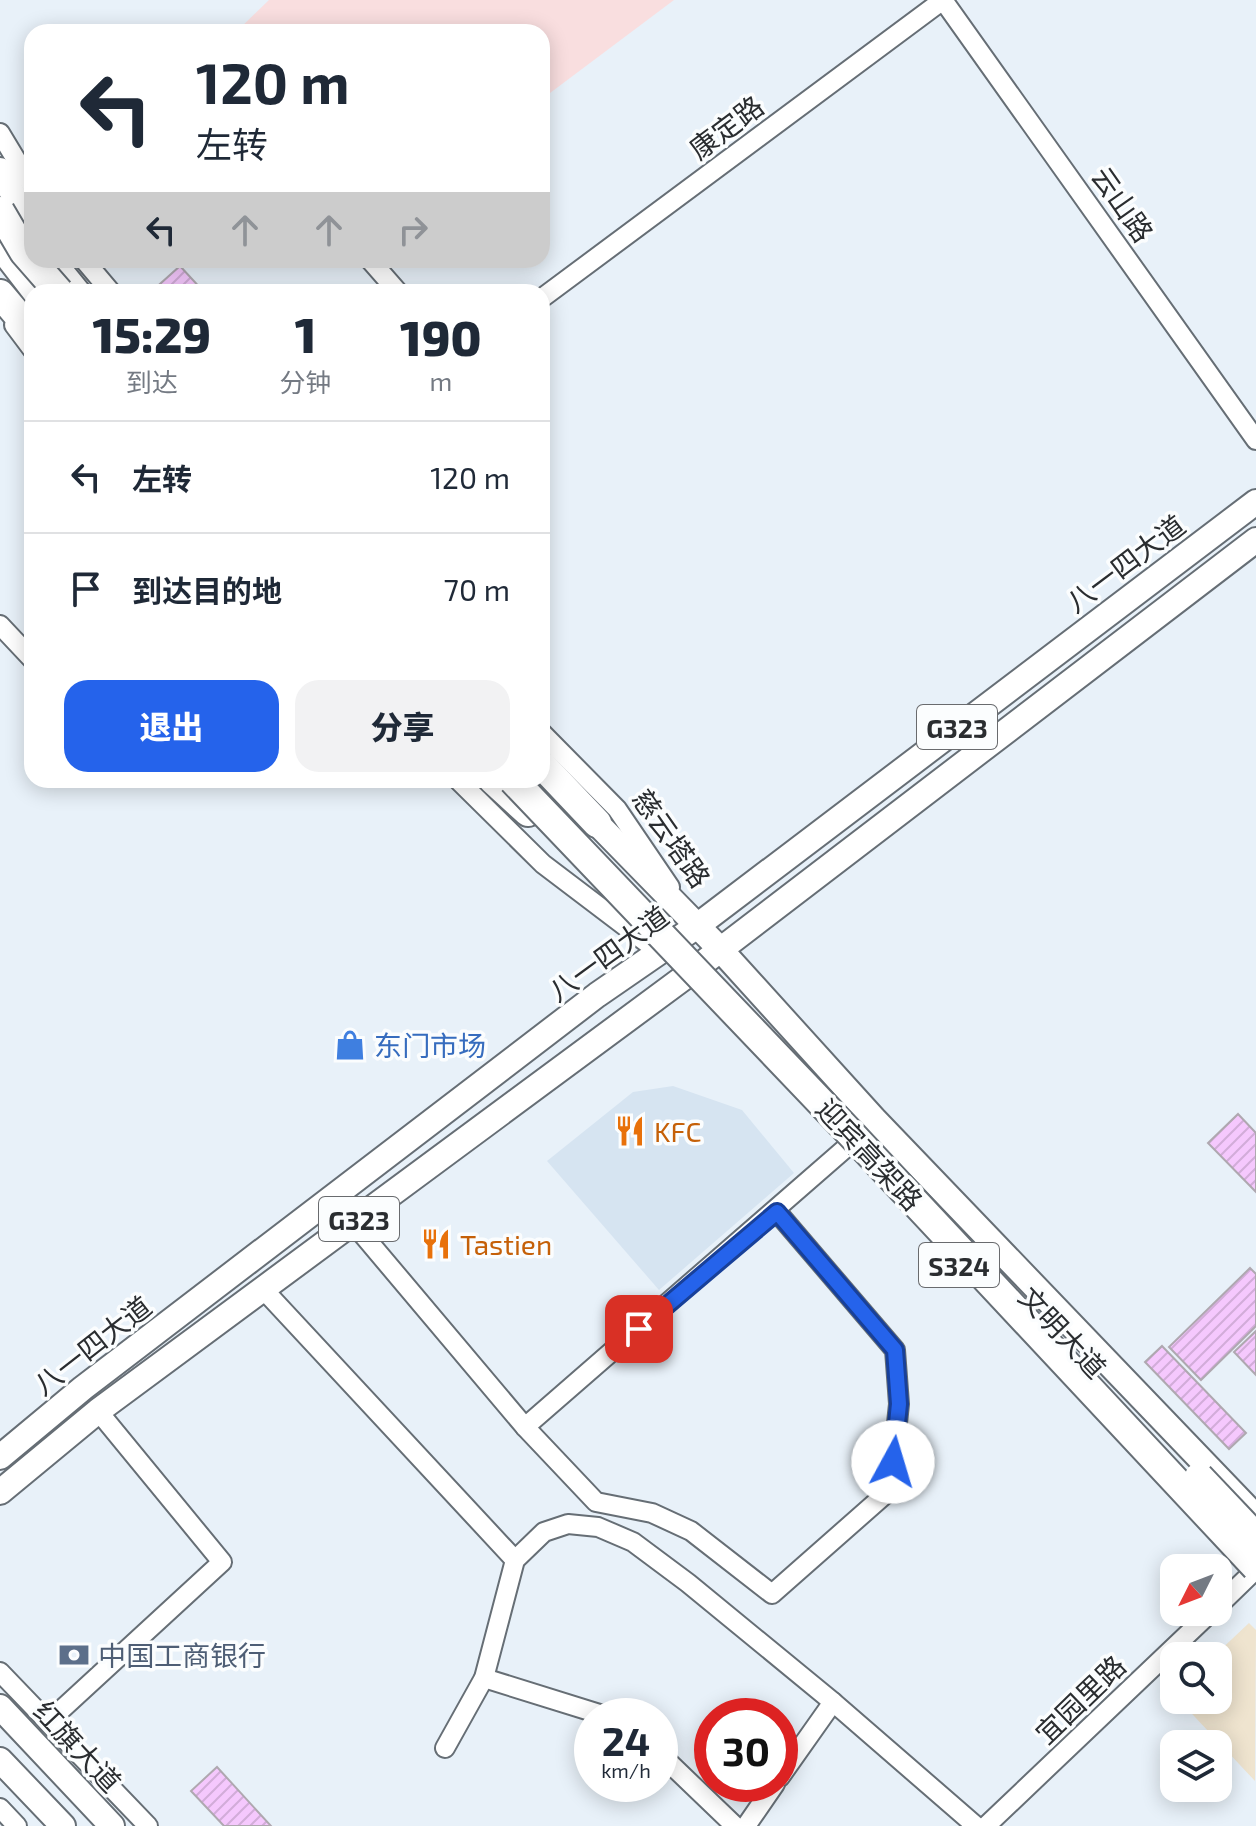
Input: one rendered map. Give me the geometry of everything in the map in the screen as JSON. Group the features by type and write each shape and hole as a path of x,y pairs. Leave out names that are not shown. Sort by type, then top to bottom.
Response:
{"highway":[{"path":"17,210 24,252"},
{"path":"0,244 31,284"},
{"path":"0,294 24,322"},
{"path":"550,775 597,823"},
{"path":"503,788 565,846"},
{"name":"迎宾高架路","path":"521,788 800,1079 1254,1574"},
{"name":"迎宾高架路","path":"547,788 1256,1520"}],"main road":[{"path":"0,170 17,210"},
{"path":"0,279 24,308"},
{"name":"八一四大道","path":"0,1457 83,1388 1256,502"},
{"name":"八一四大道","path":"0,1492 98,1411 686,976 1256,540"},
{"name":"慈云塔路","path":"597,823 697,926"},
{"path":"565,846 635,920 659,952"},
{"name":"文明大道","path":"697,926 874,1119 1256,1520"},
{"name":"文明大道","path":"659,952 686,976 1254,1574"},
{"name":"红旗大道","path":"0,1707 112,1826"},
{"path":"0,1760 63,1826"}],"street":[{"name":"康定路","path":"550,292 943,0"},
{"name":"云山路","path":"943,0 1256,440"},
{"path":"0,133 24,173"},
{"path":"0,230 17,210"},
{"path":"377,268 391,284"},
{"path":"67,276 89,284"},
{"path":"0,307 24,338"},
{"path":"0,625 24,650"},
{"name":"慈云塔路","path":"550,741 617,809 697,926"},
{"path":"466,788 543,864 659,952"},
{"path":"525,1427 777,1212 848,1146"},
{"path":"353,1223 525,1427 596,1502 652,1513 691,1531 772,1594 890,1490 899,1404 895,1350 777,1212"},
{"path":"263,1289 515,1560"},
{"path":"48,1722 222,1562 98,1411"},
{"path":"445,1748 484,1678 515,1560 544,1532 568,1524 598,1527 633,1542 833,1702 976,1826"},
{"path":"1232,1594 1254,1574"},
{"name":"宜园里路","path":"986,1826 1196,1626"},
{"path":"0,1672 148,1826"},
{"path":"484,1678 574,1706"},
{"path":"798,1752 833,1702"},
{"path":"678,1771 735,1826"},
{"path":"746,1826 763,1802"},
{"path":"0,1808 17,1826"}],"shaded area":[{"path":"269,0 674,0 550,93 550,24 244,24"},
{"path":"673,1086 742,1110 794,1173 659,1290 547,1161 633,1092"},
{"path":"1249,1623 1256,1630 1255,1781 1232,1756 1232,1730 1207,1730 1192,1714 1232,1714 1232,1642 1229,1642"}],"building":[{"path":"178,268 182,268 197,284 160,284"},
{"path":"1238,1114 1256,1133 1256,1192 1208,1143"},
{"path":"1250,1268 1256,1274 1256,1326 1201,1380 1169,1347"},
{"path":"1256,1331 1256,1375 1234,1352"},
{"path":"1162,1346 1246,1433 1229,1449 1145,1362"},
{"path":"217,1767 271,1826 224,1826 191,1791"}],"place":[{"name":"东门市场","path":"350,1045"},
{"name":"KFC","path":"630,1131"},
{"name":"Tastien","path":"436,1244"},
{"name":"中国工商银行","path":"74,1655"}],"route":[{"path":"639,1329 777,1212 895,1350 899,1404 893,1462"}]}
